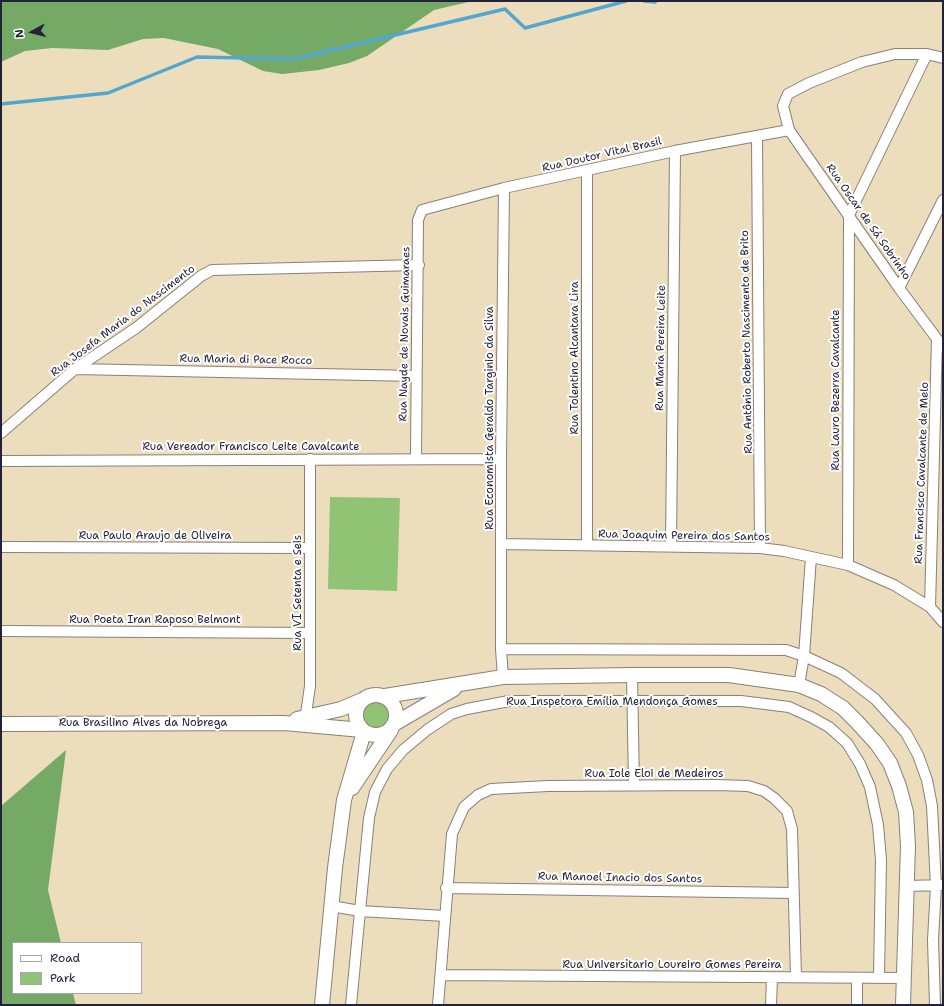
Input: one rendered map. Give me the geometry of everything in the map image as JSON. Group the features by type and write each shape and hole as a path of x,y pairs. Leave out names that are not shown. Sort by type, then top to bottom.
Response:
{"main road":[{"path":"462,685 384,734 376,736 363,731 359,726 356,715 358,705 362,700 373,695 385,696 462,685 475,681 503,677 729,675 799,686 821,694 842,708 867,733 890,764 899,786 906,812 907,886 903,1005"},
{"path":"344,800 393,727 396,714 395,708 393,703 385,696"},
{"name":"Rua Brasilino Alves da Nobrega","path":"1,724 284,723 302,721 341,709 362,700"},
{"name":"Rua Brasilino Alves da Nobrega","path":"302,721 363,731"},
{"path":"322,1005 331,906 344,800 363,731"}],"street":[{"name":"Rua Oscar de Sá Sobrinho","path":"927,54 895,54 862,62 809,83 788,94 783,106 789,130 899,288 940,343"},
{"path":"849,215 927,54 943,58"},
{"name":"Rua Doutor Vital Brasil","path":"422,210 504,188 674,151 789,130"},
{"name":"Rua Antônio Roberto Nascimento de Brito","path":"757,136 760,548"},
{"name":"Rua Maria Pereira Leite","path":"671,546 674,151"},
{"name":"Rua Tolentino Alcantara Lira","path":"587,171 587,545"},
{"name":"Rua Economista Geraldo Targinio da Silva","path":"501,648 501,459 504,188"},
{"path":"899,288 943,200"},
{"name":"Rua Nayde de Novais Guimaraes","path":"416,458 416,376 419,265 418,220 422,210"},
{"name":"Rua Lauro Bezerra Cavalcante","path":"848,566 849,215"},
{"name":"Rua Josefa Maria do Nascimento","path":"1,433 75,369 136,328 201,276 212,270 419,265"},
{"name":"Rua Francisco Cavalcante de Melo","path":"930,607 940,343"},
{"name":"Rua Maria di Pace Rocco","path":"75,369 416,376"},
{"name":"Rua Vereador Francisco Leite Cavalcante","path":"1,461 310,460 416,458 501,459"},
{"name":"Rua VI Setenta e Seis","path":"302,721 308,704 310,686 310,460"},
{"name":"Rua Joaquim Pereira dos Santos","path":"501,544 760,548 811,557 848,566 894,585 930,607 943,622"},
{"name":"Rua Paulo Araujo de Oliveira","path":"1,547 310,548"},
{"path":"799,686 804,656 811,557"},
{"name":"Rua Poeta Iran Raposo Belmont","path":"1,632 309,633"},
{"path":"503,677 501,648 786,650 804,656 841,673 870,694 906,733 918,754 927,780 932,806 939,885 933,940 935,1005"},
{"path":"632,675 634,785"},
{"name":"Rua Inspetora Emília Mendonça Gomes","path":"351,1005 369,818 375,792 387,769 403,750 427,730 451,714 484,705 509,701 741,701 789,708 811,716 829,727 847,743 860,764 870,788 878,825 881,860 879,977"},
{"name":"Rua Iole Eloi de Medeiros","path":"438,1005 446,888 452,834 464,808 478,795 491,789 634,785 748,786 764,791 774,798 787,811 792,830 796,977"},
{"path":"907,886 939,885"},
{"name":"Rua Manoel Inacio dos Santos","path":"446,888 794,893"},
{"path":"331,906 360,911 445,916"},
{"name":"Rua Universitario Loureiro Gomes Pereira","path":"441,975 904,978"},
{"path":"771,1005 772,978"},
{"path":"857,978 857,1005"}],"green space":[{"path":"1,1 473,1 434,10 367,56 349,63 319,70 282,74 263,71 218,49 164,38 143,39 108,50 52,48 25,51 1,62"},
{"path":"330,497 400,498 397,591 328,589"},
{"path":"376,702 385,706 389,715 385,724 376,728 367,724 363,715 367,706"},
{"path":"66,750 48,890 61,942 12,942 12,994 73,994 76,1005 1,1005 1,806"}],"waterway":[{"path":"1,104 108,93 197,57 294,59 505,9 525,28 626,1"},
{"path":"644,1 656,1"}]}
